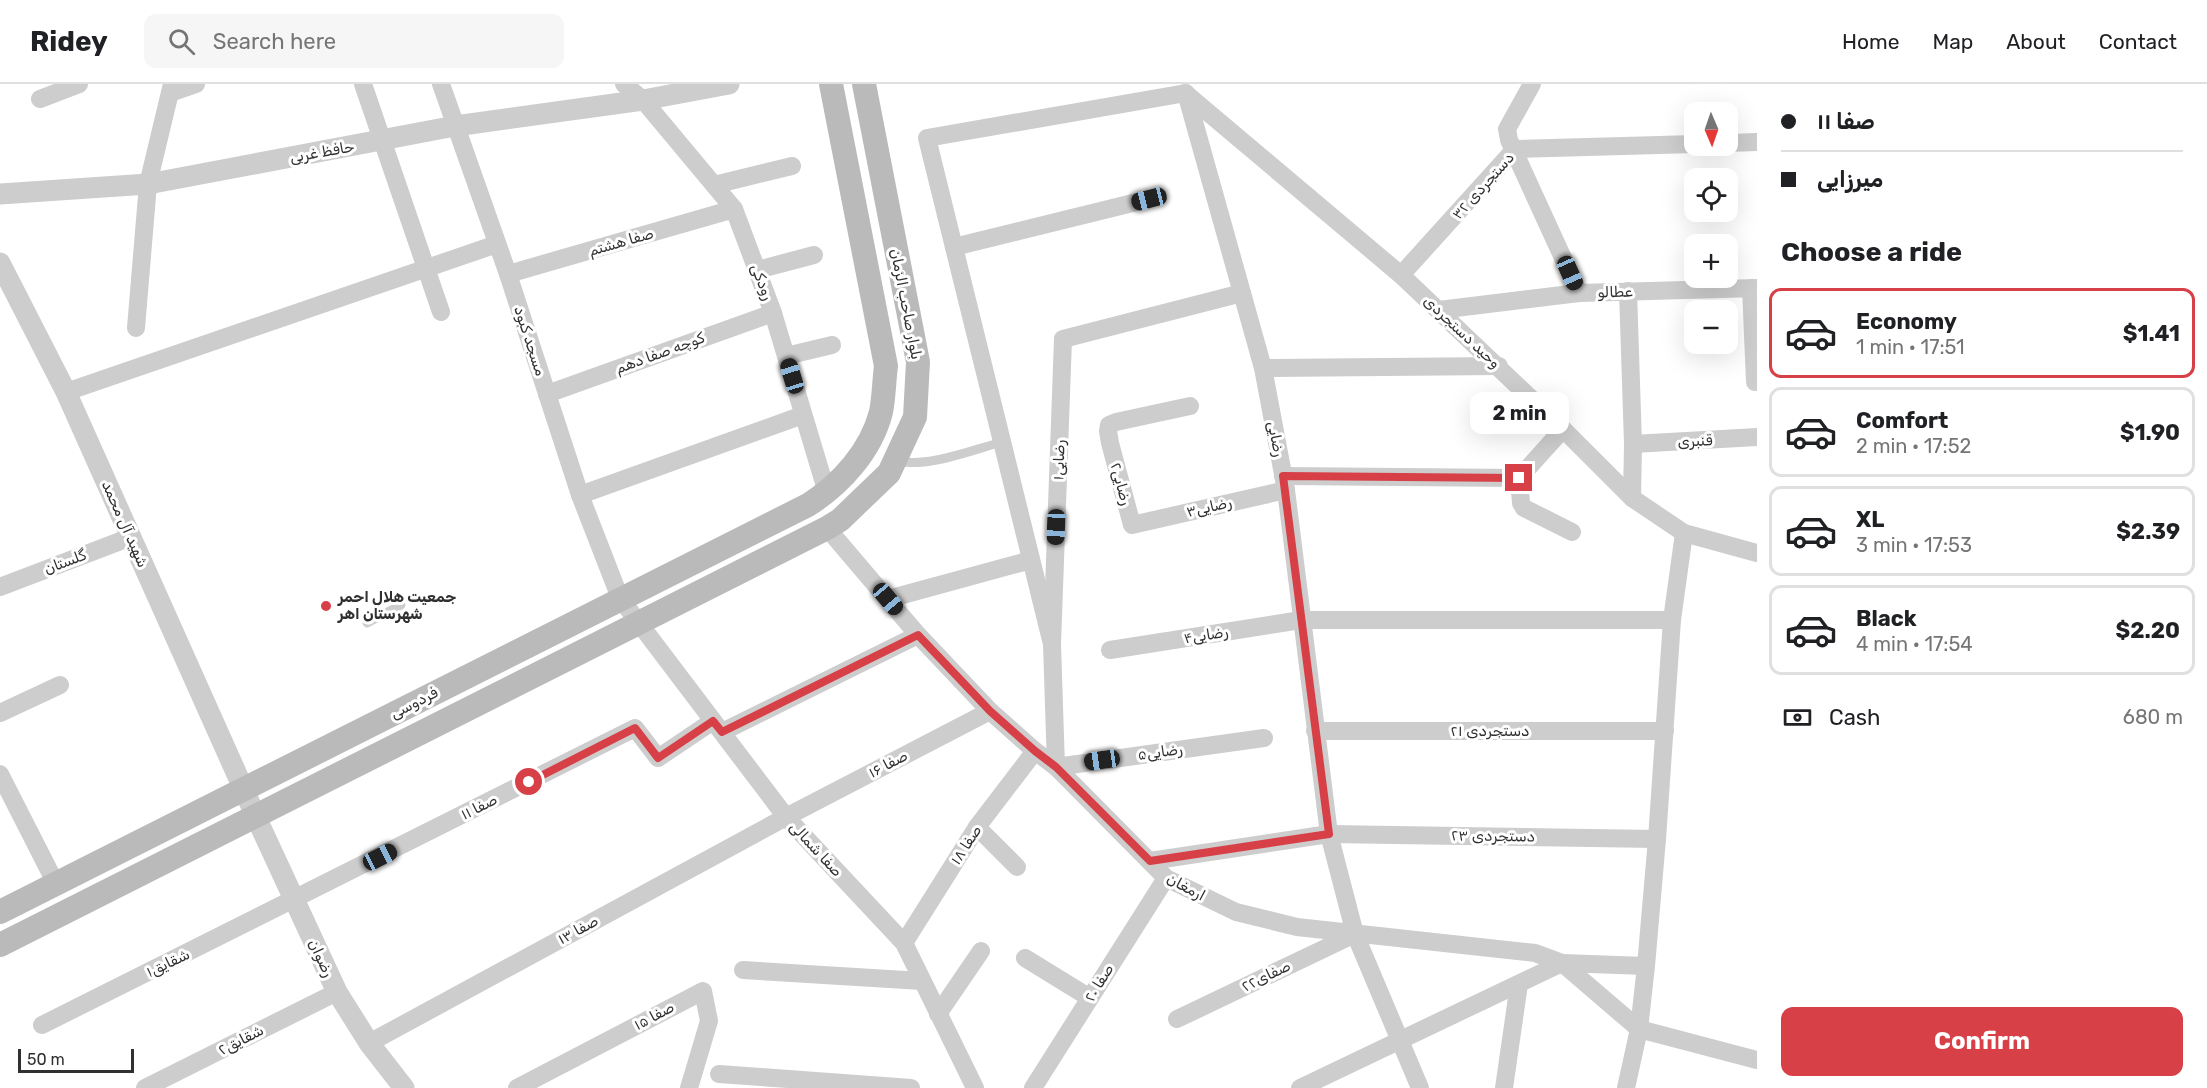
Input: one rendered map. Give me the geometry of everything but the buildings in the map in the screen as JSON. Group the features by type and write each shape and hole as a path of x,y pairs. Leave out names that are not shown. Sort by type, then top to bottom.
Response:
{"main road":[{"name":"بلوار صاحب الزمان","path":"827,493 863,454 880,412 886,366 831,84"},
{"name":"بلوار صاحب الزمان","path":"827,528 840,520 889,473 915,417 918,362 864,84"},
{"name":"فردوسی","path":"0,912 808,505 827,493"},
{"name":"فردوسی","path":"0,945 827,528"}],"street":[{"path":"40,99 79,84"},
{"path":"136,328 148,184 171,89 196,84"},
{"path":"363,84 441,312"},
{"name":"مسجد کبود","path":"441,84 508,274 580,495 620,598 639,622"},
{"name":"رودکی","path":"624,84 643,100 735,209 773,313 827,493"},
{"name":"حافظ غربی","path":"0,194 148,184 455,126 643,100 729,84"},
{"path":"1532,84 1507,129 1509,140 1579,293"},
{"path":"1052,644 927,138 1183,89"},
{"name":"وحید دستجردی","path":"1183,89 1401,275 1499,366 1632,498 1684,533 1757,553"},
{"name":"رضایی","path":"1183,89 1263,368 1285,483 1329,834 1355,934"},
{"path":"1738,143 1757,142"},
{"name":"دستجردی ۳۲","path":"1401,275 1515,149 1684,144"},
{"path":"714,185 792,166"},
{"path":"954,247 1149,199"},
{"name":"صفا هشتم","path":"508,274 735,209"},
{"path":"66,393 497,244"},
{"path":"757,270 813,255"},
{"name":"شهید آل محمد","path":"0,263 66,393 256,817"},
{"path":"1754,288 1755,382"},
{"name":"عطالو","path":"1439,310 1579,293 1754,288"},
{"path":"1629,291 1632,498"},
{"name":"رضایی۱","path":"1056,767 1052,644 1063,339 1242,293"},
{"name":"کوچه صفا دهم","path":"547,394 773,313"},
{"path":"786,356 832,345"},
{"path":"1263,368 1499,366"},
{"name":"رضایی۲","path":"1132,525 1110,443 1109,426 1116,422 1190,406"},
{"path":"580,495 803,416"},
{"path":"1563,429 1519,478 1521,503 1524,508 1572,532"},
{"name":"قنبری","path":"1633,444 1757,437"},
{"name":"رضایی۳","path":"1132,525 1285,483 1519,478"},
{"name":"ارمغان","path":"827,528 918,635 990,711 1056,767 1166,878 1236,912 1297,927 1535,953 1562,963"},
{"path":"1626,1088 1639,1029 1646,966 1672,620 1684,533"},
{"name":"گلستان","path":"0,587 130,537"},
{"path":"1736,548 1757,546"},
{"path":"888,599 1031,560"},
{"name":"رضایی۴","path":"1110,650 1301,620 1672,620"},
{"name":"صفا شمالی","path":"639,622 786,817 904,943 975,1088"},
{"path":"718,727 918,635"},
{"path":"0,713 60,685"},
{"name":"صفا ۱۶","path":"786,817 990,711"},
{"name":"صفا ۱۱","path":"294,900 635,728 658,758 718,727"},
{"name":"دستجردی ۲۱","path":"1315,731 1665,731"},
{"name":"رضایی۵","path":"1056,767 1264,738"},
{"name":"صفا ۱۸","path":"904,943 977,827 1035,751"},
{"path":"0,774 56,884"},
{"name":"رضوان","path":"256,817 337,992 369,1043 404,1088"},
{"name":"صفا ۱۳","path":"369,1043 786,817"},
{"path":"977,827 1017,867"},
{"name":"دستجردی ۲۳","path":"1150,861 1329,834 1657,839"},
{"name":"صفا ۲۰","path":"1033,1088 1166,878"},
{"name":"شقایق۱","path":"42,1025 294,900"},
{"path":"1355,934 1420,1088"},
{"name":"صفای۲۲","path":"1177,1019 1355,934"},
{"path":"938,1014 981,951"},
{"path":"1025,958 1090,998"},
{"path":"1300,1088 1562,963 1646,966"},
{"path":"1562,963 1639,1029 1757,1060"},
{"path":"743,970 922,981"},
{"path":"1504,1088 1519,984"},
{"name":"صفا ۱۵","path":"517,1088 703,991 709,1021 689,1088"},
{"name":"شقایق۲","path":"145,1088 337,992"},
{"path":"719,1074 911,1088"}],"lane":[{"path":"895,460 908,464 1002,442"},
{"path":"367,623 402,605"}],"place":[{"name":"جمعیت هلال احمر شهرستان اهر","path":"326,606"}],"route":[{"path":"529,782 635,728 658,758 713,721 722,732 918,635 990,711 1056,767 1150,861 1329,834 1283,476 1519,478"}]}
